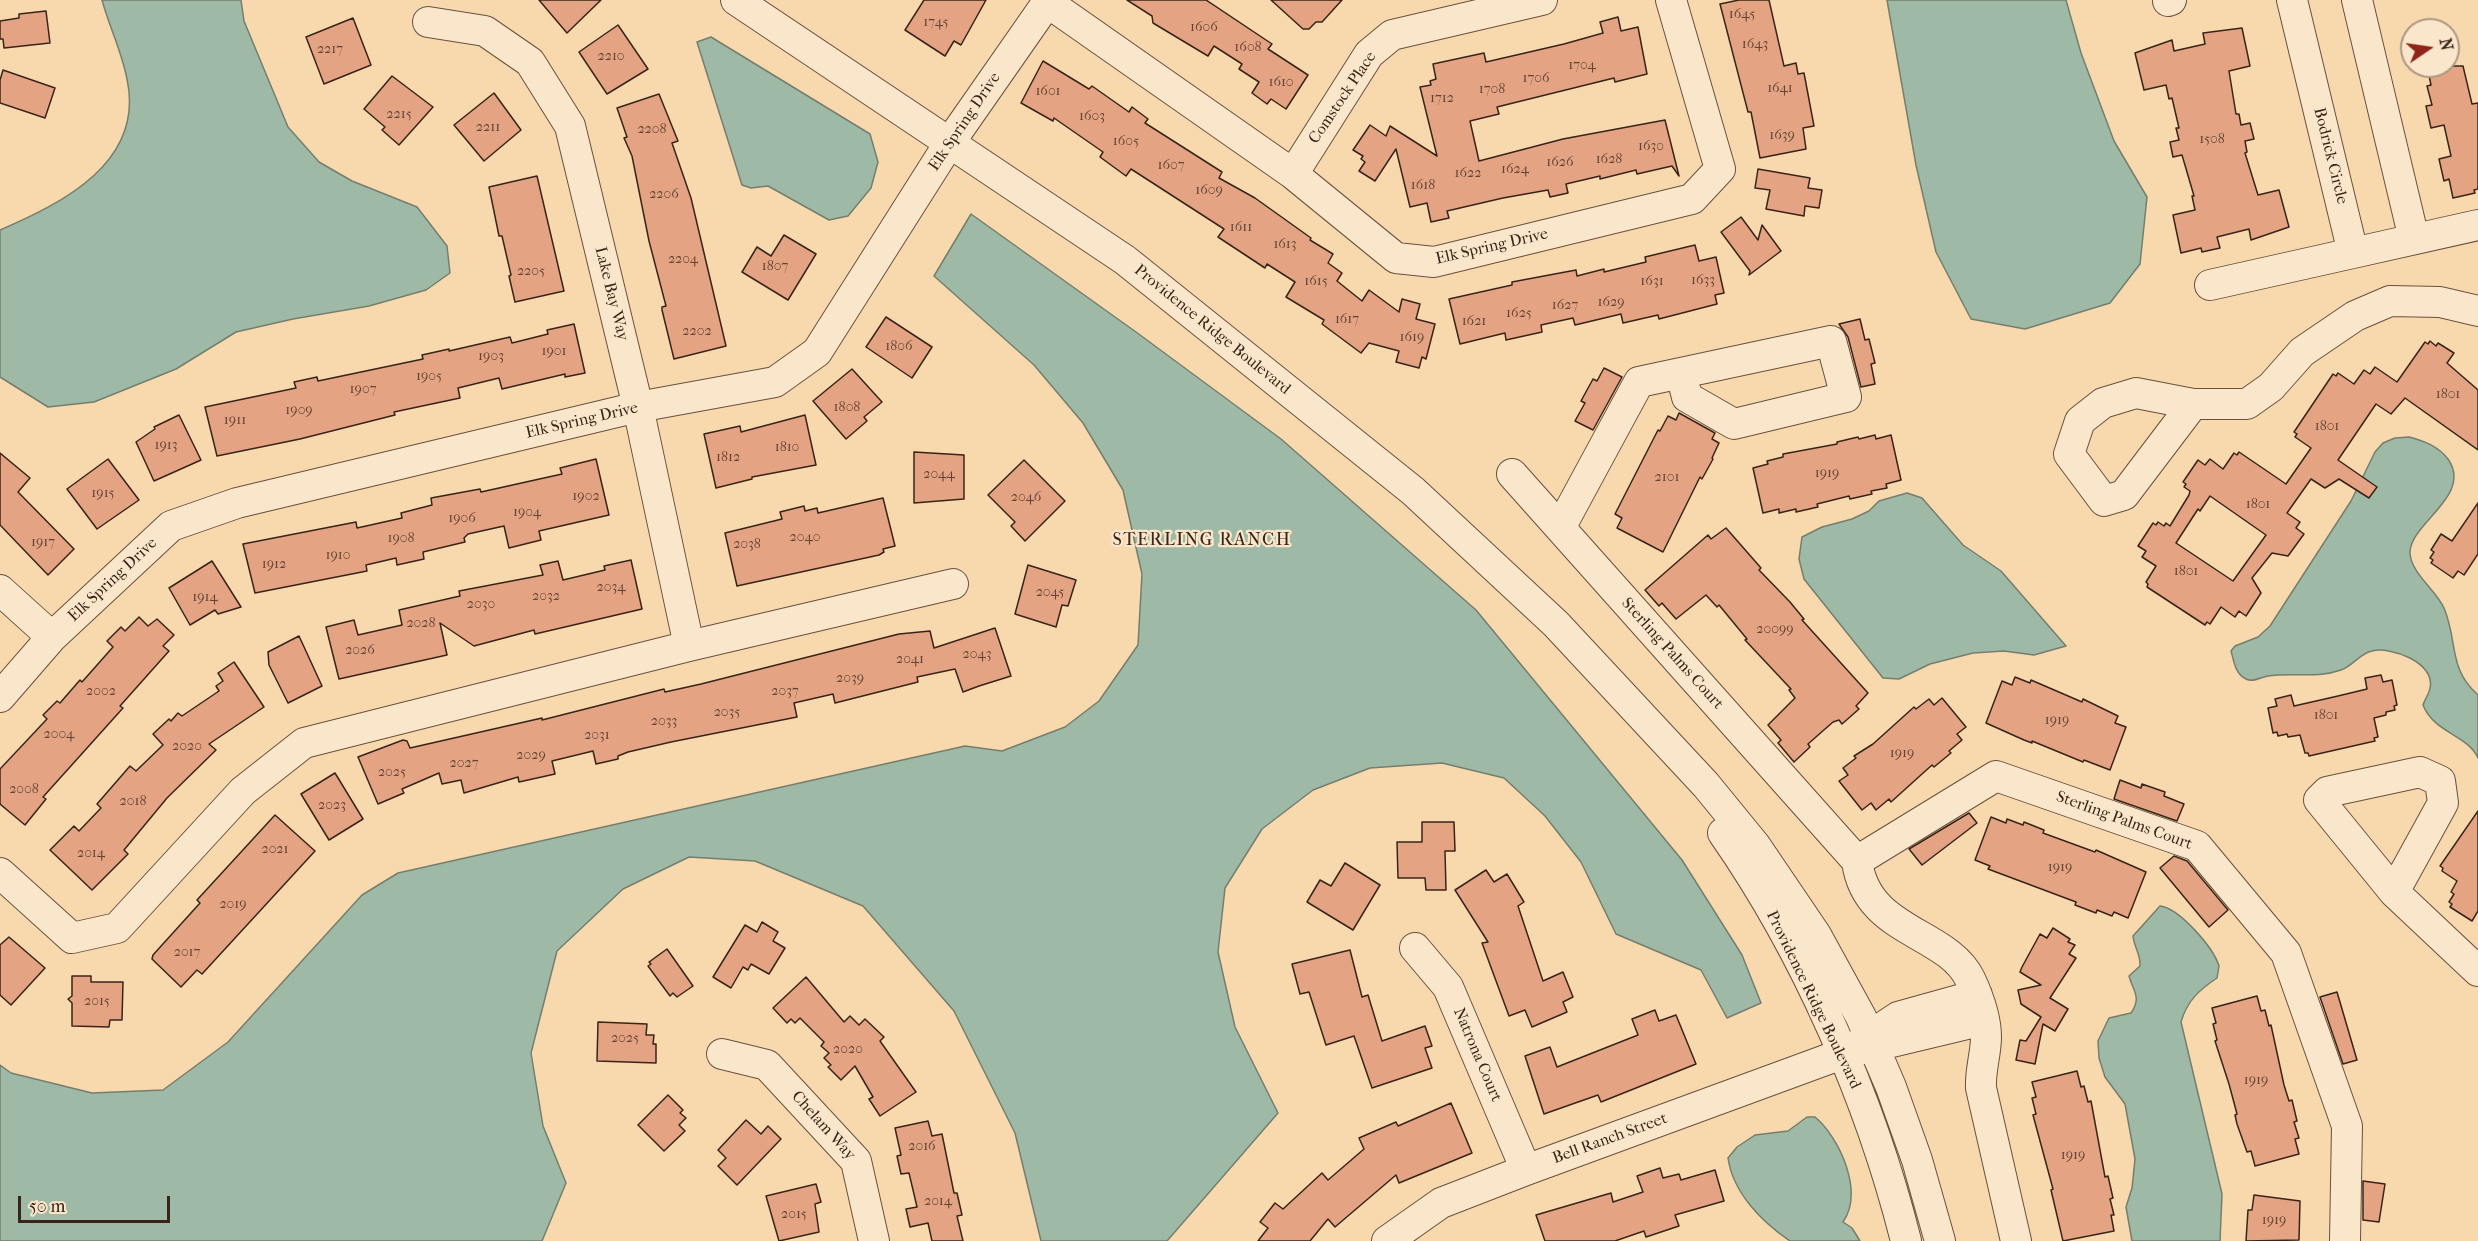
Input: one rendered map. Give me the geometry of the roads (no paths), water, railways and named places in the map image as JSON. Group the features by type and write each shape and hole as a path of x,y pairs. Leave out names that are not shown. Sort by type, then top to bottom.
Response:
{"street":[{"name":"Providence Ridge Boulevard","path":"736,0 1125,260 1413,491 1556,624 1706,784 1779,878 1832,961 1872,1041 1917,1160 1940,1241"},
{"name":"Comstock Place","path":"1293,174 1370,54 1392,35 1542,0"},
{"name":"Elk Spring Drive","path":"0,697 52,637 171,526 237,503 638,407 775,382 817,352 950,142 1048,1 1293,174 1396,258 1434,262 1692,199 1720,169 1671,0"},
{"name":"Bodrick Circle","path":"2292,0 2353,253"},
{"path":"2357,0 2414,239"},
{"name":"Lake Bay Way","path":"428,22 485,32 530,62 570,126 638,407 689,646"},
{"path":"2210,285 2478,225"},
{"path":"2193,404 2247,404 2271,387 2302,352 2355,316 2390,301 2439,302 2478,311"},
{"path":"1560,528 1639,382 1681,373 1831,341 1846,398 1734,424 1687,397 1681,373"},
{"name":"Sterling Palms Court","path":"1512,474 1857,861 1859,880 1890,919 1959,961 1980,1008 1986,1038 1980,1071 1981,1088 2016,1241"},
{"path":"0,873 72,938 117,928 243,791 304,743 689,646 953,584"},
{"path":"0,590 52,637"},
{"name":"Providence Ridge Boulevard","path":"1642,718 1731,845 1762,894 1803,971 1842,1054 1876,1142 1906,1241"},
{"name":"Sterling Palms Court","path":"1857,861 1996,776 2197,846 2286,953 2347,1126 2344,1241"},
{"path":"2394,892 2478,971"},
{"name":"Natrona Court","path":"1415,948 1448,987 1526,1170"},
{"path":"1842,1054 1872,1041 1980,1008"},
{"name":"Chelam Way","path":"722,1053 767,1065 856,1161 874,1241"},
{"name":"Bell Ranch Street","path":"1387,1241 1441,1203 1842,1054"}],"district":[{"name":"STERLING RANCH","path":"1202,541"}]}
